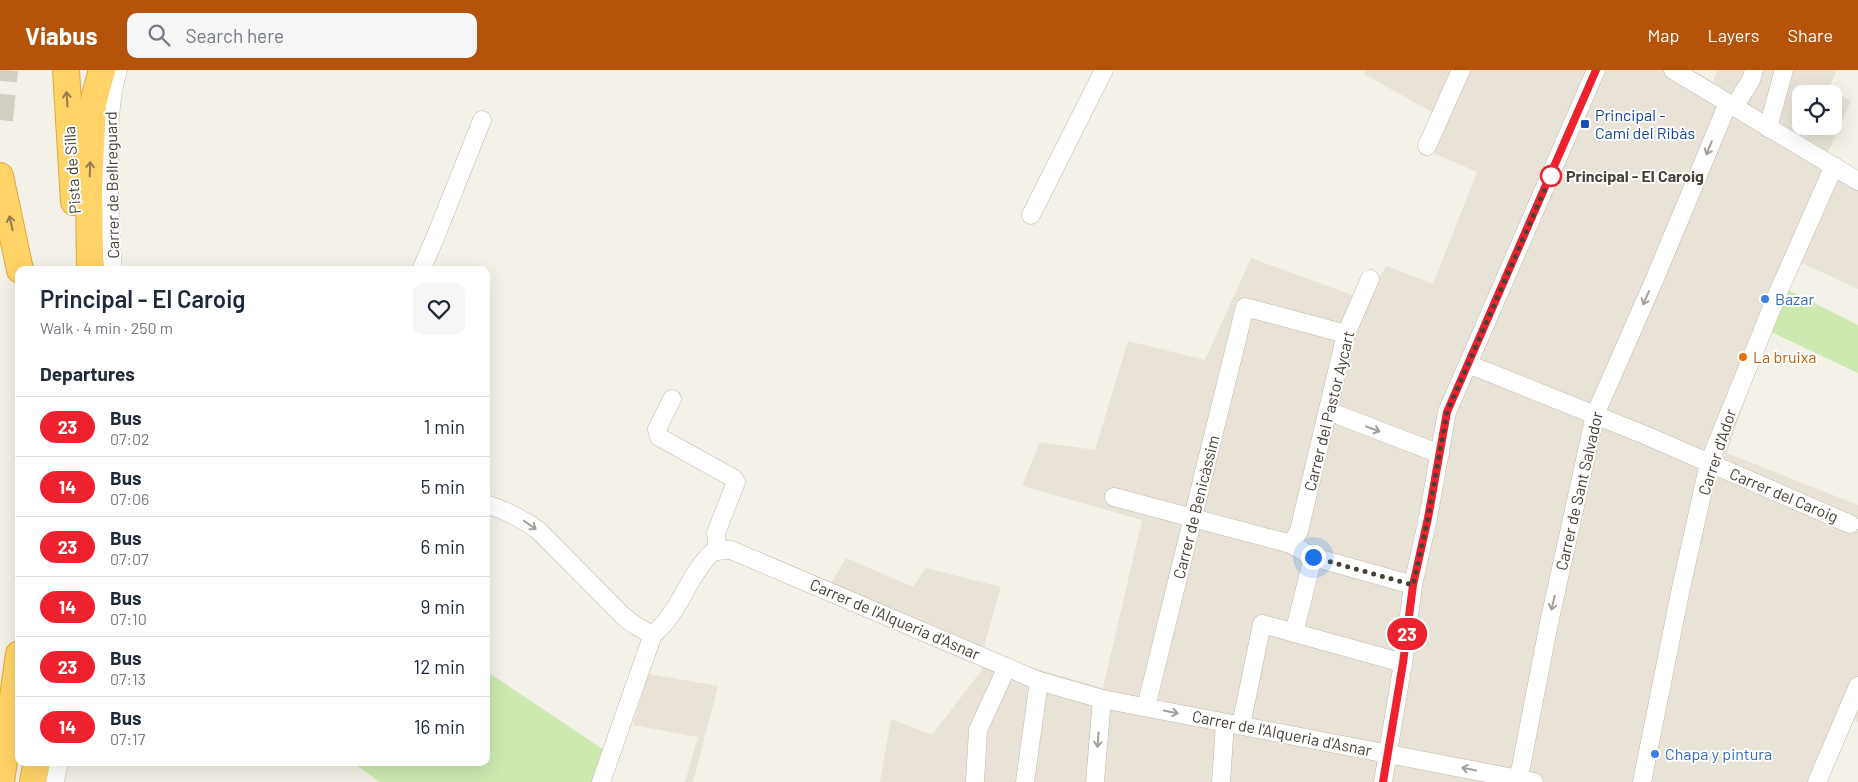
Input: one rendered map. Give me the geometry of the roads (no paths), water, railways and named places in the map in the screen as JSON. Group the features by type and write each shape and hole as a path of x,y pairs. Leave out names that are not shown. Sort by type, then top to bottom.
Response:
{"highway":[{"name":"Pista de Silla","path":"66,70 79,266"},
{"path":"90,266 89,188 93,103 102,70"},
{"path":"0,176 19,266"},
{"path":"0,782 15,681"},
{"path":"33,782 36,766"}],"street":[{"name":"Carrer de Bellreguard","path":"113,266 109,185 109,124 113,87 118,70"},
{"path":"1032,215 1104,70"},
{"path":"1427,146 1461,70"},
{"path":"1383,782 1403,663 1413,585 1447,412 1596,70"},
{"path":"1673,70 1858,181"},
{"name":"Carrer de Sant Salvador","path":"1523,781 1549,623 1595,415 1731,105 1751,80 1754,70"},
{"path":"1768,128 1784,70"},
{"path":"422,266 482,120"},
{"name":"Carrer d'Ador","path":"1642,782 1681,588 1709,463 1777,297 1834,166"},
{"name":"Carrer del Pastor Aycart","path":"1291,544 1299,531 1346,334 1370,279"},
{"name":"Carrer de Benicàssim","path":"1146,707 1245,307 1346,334"},
{"name":"Carrer del Caroig","path":"1468,364 1595,415 1850,524"},
{"path":"601,782 653,634 672,611 702,564 713,553 718,551 716,533 736,482 733,478 659,437 657,429 672,399"},
{"path":"1328,411 1440,454"},
{"path":"1114,496 1193,519 1291,544 1313,557 1413,585"},
{"path":"490,505 504,510 538,530 622,615 645,632 653,634"},
{"name":"Carrer de l'Alqueria d'Asnar","path":"718,551 731,550 743,554 1039,681 1102,699 1523,781"},
{"path":"1294,633 1313,557"},
{"path":"1221,782 1233,724 1262,624 1403,663"},
{"path":"975,782 978,730 1007,667"},
{"path":"1026,782 1039,681"},
{"path":"1817,782 1858,686"},
{"path":"1095,782 1102,699"},
{"path":"55,782 58,766"}],"tunnel":[{"path":"0,120 5,70"}],"place":[{"name":"Principal - Camí del Ribàs","path":"1585,124"},
{"name":"Principal - El Caroig","path":"1551,176"},
{"name":"Bazar","path":"1765,299"},
{"name":"La bruixa","path":"1743,357"},
{"name":"Chapa y pintura","path":"1655,754"}]}
